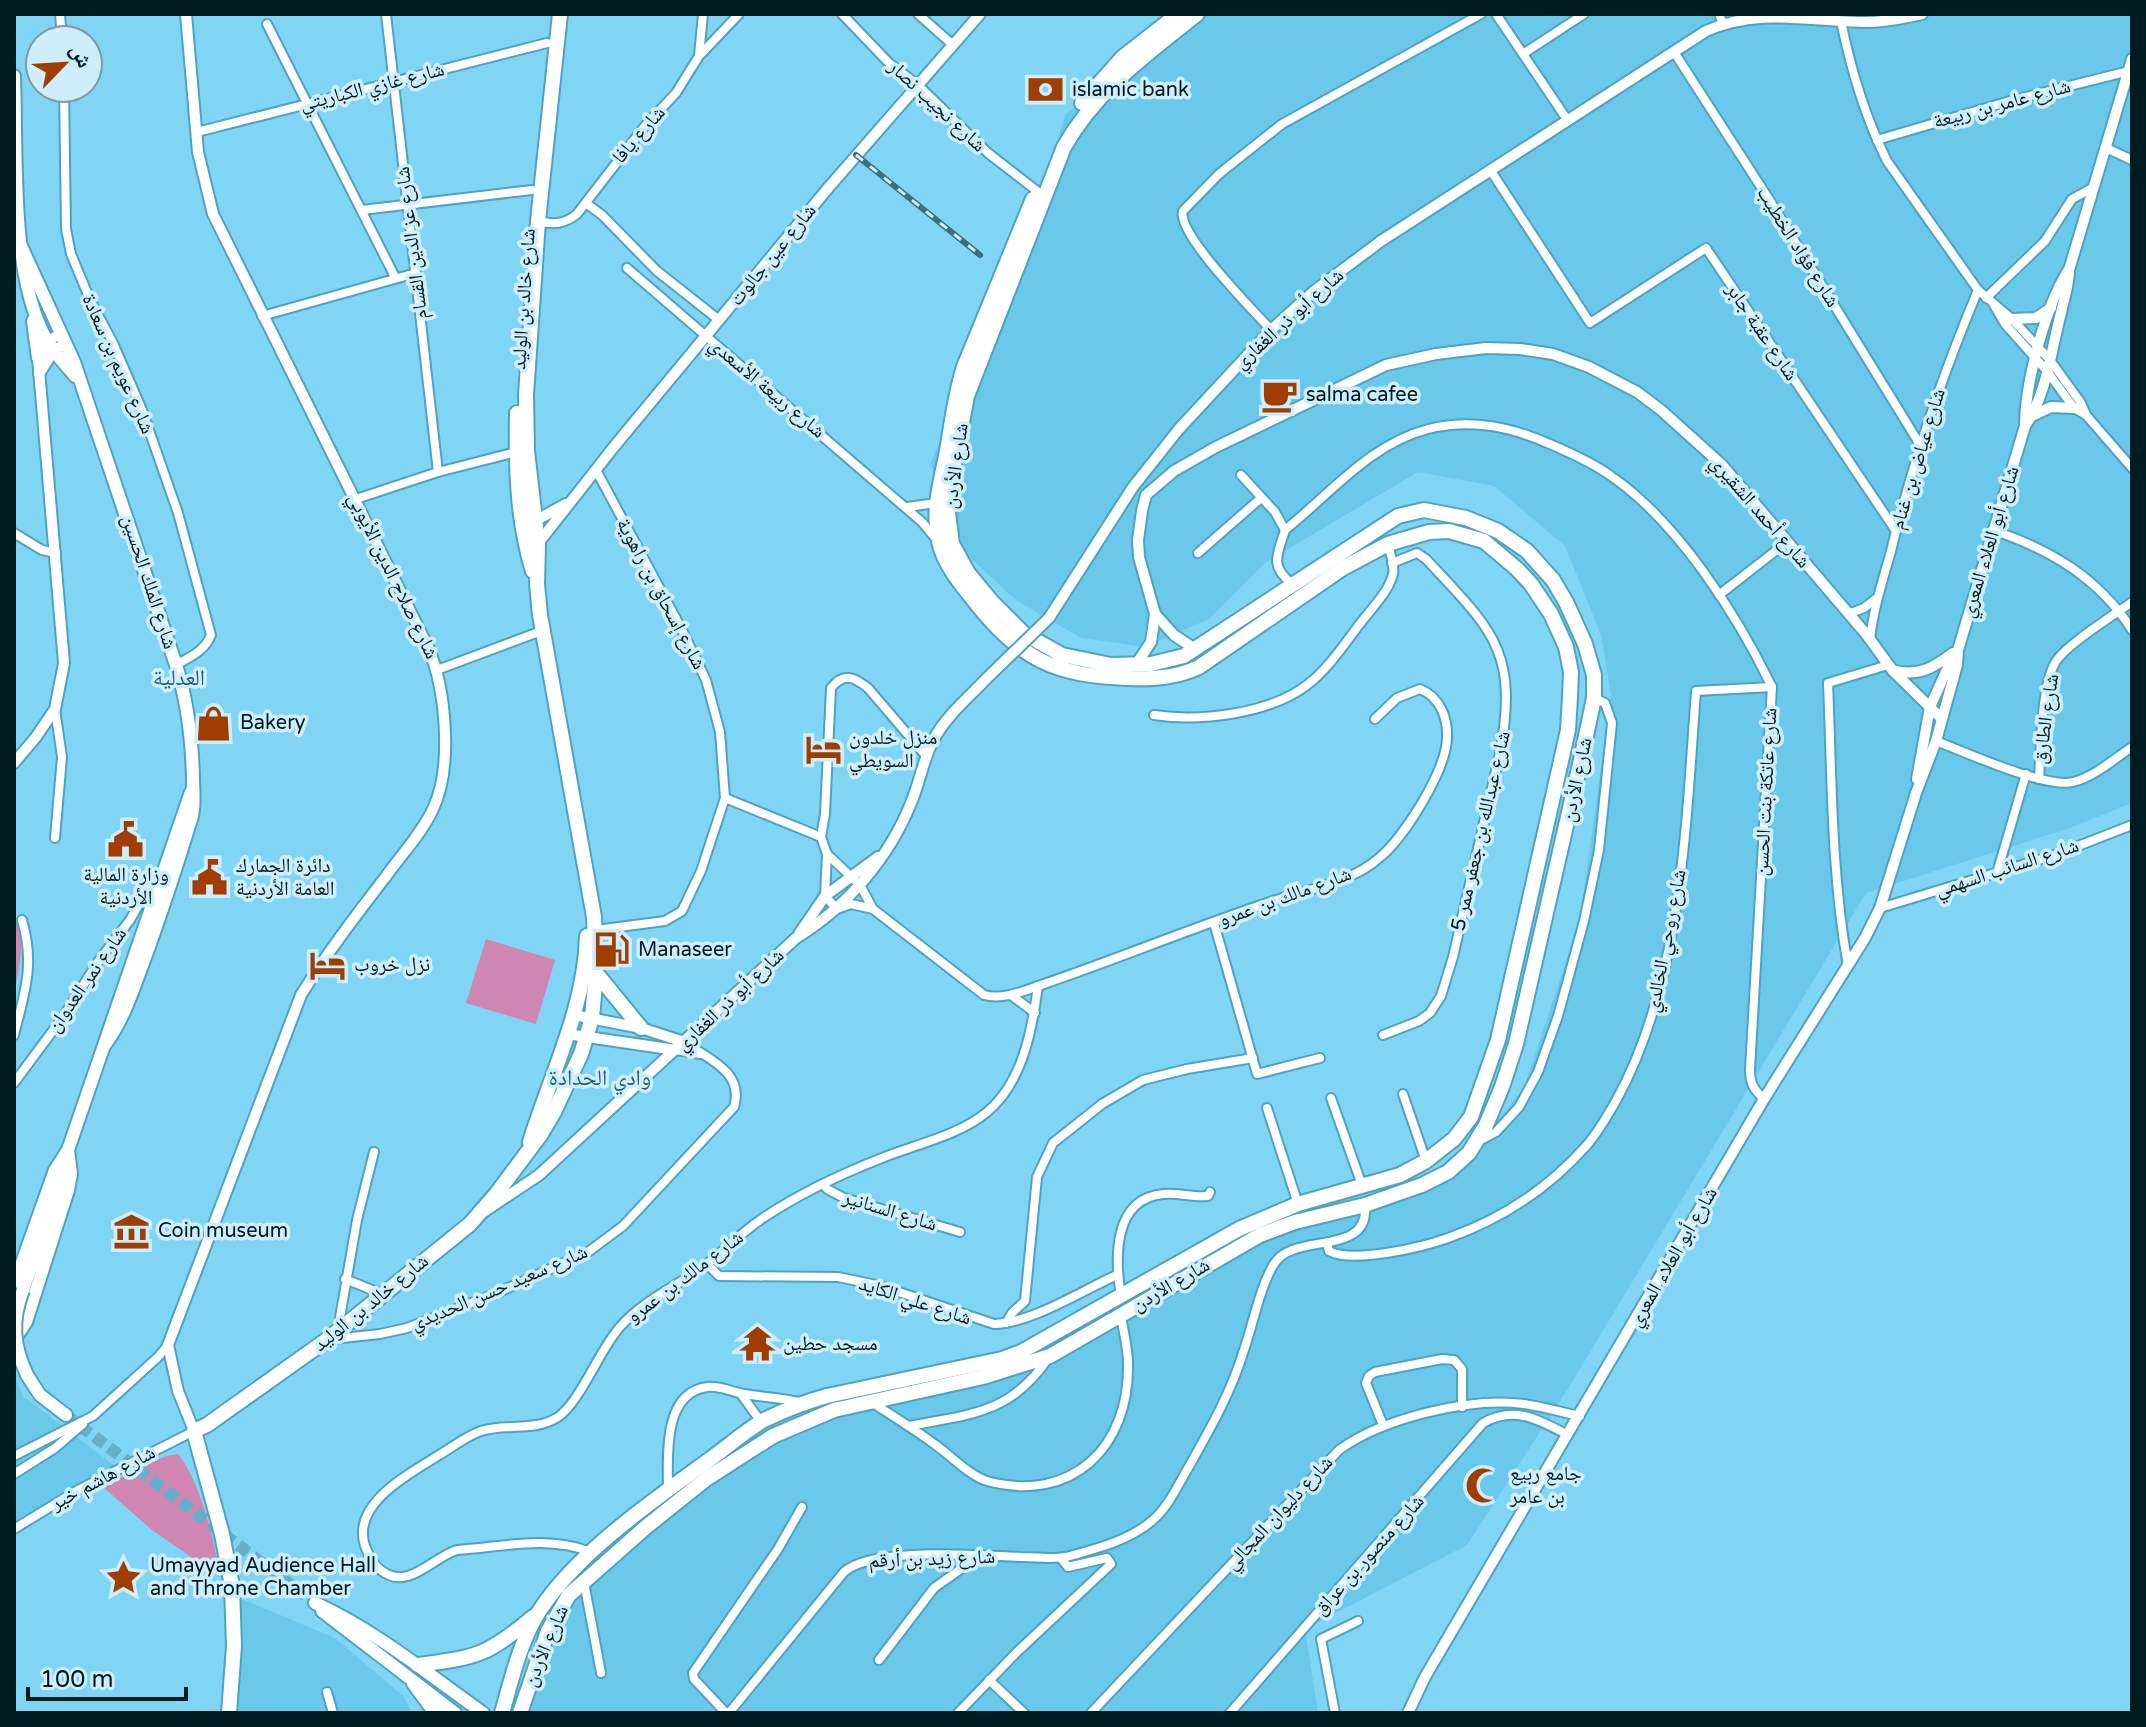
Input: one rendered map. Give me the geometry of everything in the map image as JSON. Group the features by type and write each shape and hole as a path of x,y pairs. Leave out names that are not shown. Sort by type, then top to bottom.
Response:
{"main road":[{"name":"شارع خالد بن الوليد","path":"530,524 516,452 518,381 532,190 550,14"},
{"name":"شارع خالد بن الوليد","path":"194,1431 207,1425 333,1334 480,1214 554,1112 592,1018 596,930 537,584 528,475 526,395 538,221 560,14"},
{"name":"شارع الأردن","path":"1018,250 1055,145 1082,102 1123,57 1178,14"},
{"name":"شارع الأردن","path":"502,1713 523,1642 539,1612 591,1552 761,1422 802,1403 1002,1359 1043,1341 1239,1229 1298,1204 1400,1175 1426,1161 1454,1139 1471,1117 1498,1040 1568,730 1571,672 1563,636 1531,584 1484,541 1449,531 1429,532 1388,544 1308,590 1199,667 1176,676 1133,678 1072,673 1041,662 1013,644 992,624 960,584 939,543 937,503 956,392 1064,147 1083,116 1130,66 1197,14"},
{"name":"شارع الملك الحسين","path":"14,76 21,246 31,306 51,345 80,381"},
{"name":"شارع الملك الحسين","path":"14,1340 26,1322 68,1190 71,1174 68,1150 104,1046 119,1026 150,927 195,803 189,711 176,665 80,381 21,246"},
{"name":"شارع الأردن","path":"520,1713 554,1618 569,1595 706,1479 773,1436 834,1410 1014,1369 1050,1356 1260,1235 1295,1222 1365,1205 1439,1177 1458,1163 1477,1142 1502,1087 1516,1044 1557,871 1594,698 1594,675 1585,644 1553,580 1527,551 1483,523 1424,510 1398,516 1176,659 1135,666 1076,660 1045,648 1023,633 979,589 952,544 949,530 949,504 964,408 1006,278"},
{"path":"31,306 38,358"},
{"name":"شارع الملك الحسين","path":"150,927 160,879 193,788"},
{"path":"1538,867 1557,871"},
{"name":"شارع خالد بن الوليد","path":"527,1150 574,1015 586,957 588,872"},
{"path":"130,920 150,927"},
{"path":"596,973 641,1028"},
{"path":"66,1415 40,1395 27,1375 15,1346 14,1329 19,1288 57,1194 68,1150"},
{"path":"194,1431 222,1534 232,1586 234,1646 229,1713"},
{"path":"455,1713 323,1613 317,1604 418,1665 483,1713"},
{"path":"418,1665 450,1662 481,1654 509,1637 539,1612"},
{"path":"414,1683 436,1713"}],"street":[{"name":"شارع صلاح الدين الأيوبي","path":"14,1456 93,1416 168,1345 301,995 434,808 440,783 444,739 442,688 437,670 209,203 202,177 186,14"},
{"name":"شارع عز الدين القسام","path":"386,14 438,472"},
{"name":"شارع يافا","path":"538,221 561,223 574,217 587,204 616,161 676,93 699,56 703,14"},
{"path":"699,56 739,14"},
{"name":"شارع نجيب نصار","path":"842,14 889,63 918,85 988,153 1037,191"},
{"path":"918,14 953,45"},
{"name":"شارع عين جالوت","path":"533,550 819,198 980,14"},
{"path":"1271,330 1183,226 1183,211 1219,174 1282,124 1481,14"},
{"path":"1496,14 1568,121"},
{"path":"1523,54 1584,14"},
{"name":"شارع أبو ذر الغفاري","path":"480,1214 539,1175 796,938 837,909 860,885 904,819 933,740 945,722 1049,618 1133,487 1179,429 1271,330 1348,264 1721,19 1759,16 1883,21 1922,14"},
{"path":"1841,21 1851,67 1877,140 1899,179 1978,290 2012,319 2036,352 2081,403 2086,415"},
{"path":"267,24 395,277"},
{"name":"شارع غازي الكباريتي","path":"197,132 547,43"},
{"name":"شارع فؤاد الخطيب","path":"1674,52 1919,443"},
{"name":"شارع أبو العلاء المعري","path":"2025,426 2025,409 2036,352 2060,284 2069,270 2132,59"},
{"name":"شارع عامر بن ربيعة","path":"1877,140 2010,101 2129,71"},
{"name":"شارع عويم بن سعادة","path":"64,104 66,229 71,254 142,410 178,513 211,635 197,654 176,665"},
{"path":"2106,148 2132,160"},
{"name":"شارع عقبة جابر","path":"1491,171 1590,323 1706,248 1896,531"},
{"path":"1990,300 2045,241 2072,199 2094,187"},
{"path":"362,210 532,190"},
{"path":"587,204 602,215 657,271 719,320"},
{"name":"شارع ربيعة الأسعدي","path":"627,268 907,507 939,543"},
{"name":"شارع أبو العلاء المعري","path":"1408,1713 1425,1677 1764,1099 1848,967 1880,908 1916,793 1936,741 1992,530 2048,366 2069,286 2069,270"},
{"path":"262,316 416,273"},
{"name":"شارع عياض بن غنام","path":"1870,640 1919,443 1978,290"},
{"path":"1990,300 2005,324 2036,352"},
{"path":"2012,319 2036,318 2051,308"},
{"path":"55,838 62,757 55,709 64,663 38,358 63,338"},
{"path":"38,375 51,345"},
{"name":"شارع أحمد الشقيري","path":"1155,614 1138,548 1138,528 1146,495 1174,471 1216,447 1386,365 1436,354 1486,348 1537,350 1589,367 1637,392 1722,465 1891,668 1941,718"},
{"path":"2048,366 2074,408"},
{"path":"2032,416 2051,407 2074,408 2086,415 2128,457 2132,468"},
{"name":"شارع عاتكة بنت الحسن","path":"1285,530 1369,457 1395,443 1428,429 1486,424 1524,432 1586,460 1614,477 1662,521 1719,595 1772,687 1750,1069 1754,1090 1764,1099"},
{"path":"356,499 438,472 516,452"},
{"name":"شارع إسحاق بن راهوية","path":"596,470 706,680 720,732 725,798 701,871 682,911 665,921 596,930"},
{"path":"1241,475 1275,512 1285,530 1277,564 1280,575 1291,583"},
{"path":"1198,553 1261,498"},
{"name":"شارع عين جالوت","path":"530,524 571,501"},
{"path":"907,507 937,503"},
{"path":"1992,530 2027,541 2089,579 2120,611 2132,630"},
{"path":"14,533 42,550 56,553"},
{"path":"1719,595 1787,542"},
{"path":"1154,715 1183,719 1233,714 1296,693 1310,683 1379,598 1393,573 1388,544"},
{"name":"شارع عبدالله بن جعفر ممر 5","path":"1383,1035 1419,1021 1430,1013 1441,996 1453,957 1500,753 1506,723 1507,694 1496,645 1483,621 1417,553 1392,563"},
{"path":"1848,614 1878,598"},
{"name":"شارع الطارق","path":"2039,779 2046,693 2054,663 2132,602"},
{"path":"1135,666 1151,642 1155,614"},
{"path":"1155,614 1174,635 1195,649"},
{"path":"437,670 544,630"},
{"path":"1848,967 1837,892 1828,683 1891,668 1910,674 1925,672 1957,654"},
{"name":"شارع أبو العلاء المعري","path":"1916,793 1930,707 1957,654"},
{"path":"873,909 851,904 837,909 825,896 827,854 821,837 825,814 829,692 835,682 851,677 868,688 927,757"},
{"name":"شارع روحي الخالدي","path":"1327,1244 1329,1251 1335,1254 1416,1249 1470,1230 1531,1196 1588,1144 1608,1115 1642,1049 1664,972 1684,846 1696,691 1772,687"},
{"name":"شارع مالك بن عمرو","path":"1011,995 1271,901 1334,882 1378,860 1395,842 1425,796 1447,742 1446,721 1433,696 1420,689 1397,698 1375,719"},
{"path":"1477,1142 1496,1132 1509,1120 1538,1072 1558,1016 1584,921 1599,850 1612,723 1605,703 1594,698"},
{"path":"14,763 55,709"},
{"path":"1936,741 2039,779 2062,784 2080,780 2132,747"},
{"path":"1997,873 2026,774"},
{"path":"725,798 821,837"},
{"name":"شارع السائب السهمي","path":"1880,908 2055,855 2132,825"},
{"name":"شارع أبو ذر الغفاري","path":"796,938 825,896 883,853"},
{"path":"827,854 860,885 873,909 984,995 1011,995 1035,1013"},
{"name":"شارع نمر العدوان","path":"14,1083 130,920 147,890 160,879"},
{"path":"14,1035 28,982 30,957 22,920"},
{"path":"1214,923 1257,1074 1320,1058"},
{"name":"شارع مالك بن عمرو","path":"591,1552 559,1543 533,1542 457,1550 446,1553 416,1573 404,1578 394,1577 384,1573 373,1560 366,1549 362,1528 372,1506 386,1493 412,1472 466,1438 482,1431 538,1425 557,1417 571,1403 621,1326 647,1303 707,1264 763,1218 823,1184 958,1128 987,1112 1018,1069 1035,1013 1038,986"},
{"path":"574,1015 641,1028 684,1042"},
{"path":"567,1034 676,1050"},
{"name":"شارع سعيد حسن الحديدي","path":"333,1334 380,1334 407,1328 555,1268 608,1239 664,1184 734,1107 738,1091 731,1076 684,1042"},
{"name":"شارع سعيد حسن الحديدي","path":"676,1050 701,1054"},
{"path":"1006,1324 1025,1301 1037,1177 1053,1143 1102,1104 1143,1080 1253,1058"},
{"path":"1403,1094 1426,1161"},
{"path":"1331,1098 1363,1188"},
{"path":"1267,1108 1298,1204"},
{"path":"333,1334 374,1152"},
{"name":"شارع السنانير","path":"823,1184 844,1198 960,1232"},
{"path":"1121,1297 1117,1275 1118,1237 1124,1222 1140,1203 1164,1194 1200,1197 1208,1196 1210,1192"},
{"path":"958,1713 1111,1564 1107,1558 1068,1567 1061,1558 1134,1534 1154,1519 1171,1497 1234,1382 1275,1261 1295,1249 1343,1239 1363,1226 1365,1205"},
{"name":"شارع علي الكايد","path":"707,1264 719,1276 838,1277 881,1286 984,1323 1006,1324"},
{"path":"1006,1324 1117,1275"},
{"path":"345,1279 382,1294"},
{"path":"871,1402 984,1480 1020,1487 1042,1485 1076,1473 1099,1455 1119,1425 1129,1362 1121,1314"},
{"path":"168,1345 178,1391 194,1431"},
{"path":"909,1426 991,1408 1029,1385 1050,1356"},
{"path":"1383,1425 1366,1383 1375,1372 1442,1359 1454,1360 1462,1369 1462,1407"},
{"path":"668,1491 671,1429 682,1403 697,1391 708,1387 802,1403"},
{"path":"741,1394 761,1422"},
{"path":"1517,1404 1517,1414 1568,1435"},
{"name":"شارع دليوان المجالي","path":"1091,1713 1339,1450 1366,1432 1383,1425 1462,1407 1517,1404 1580,1416"},
{"name":"شارع منصور بن عراق","path":"1230,1713 1478,1429 1503,1414 1517,1414"},
{"path":"14,1474 55,1448 93,1416"},
{"name":"شارع هاشم خير","path":"14,1529 78,1490 194,1431"},
{"path":"29,1449 32,1462"},
{"path":"728,1713 694,1679 694,1670 771,1561 802,1507"},
{"path":"879,1660 934,1588 980,1556"},
{"name":"شارع زيد بن أرقم","path":"728,1713 844,1572 856,1563 887,1557 1061,1558"},
{"path":"584,1581 601,1673"},
{"path":"1335,1713 1321,1639 1358,1621"},
{"path":"989,1680 1024,1713"},
{"path":"327,1692 333,1713"}],"shaded area":[{"path":"1184,14 2132,14 2132,803 2070,828 1866,893 1569,1387 1467,1545 1305,1629 1318,1713 527,1713 545,1621 732,1457 800,1419 1052,1351 1260,1225 1402,1193 1487,1134 1524,1088 1580,919 1611,695 1601,635 1565,546 1494,486 1418,472 1266,562 1209,619 1145,647 1081,638 1016,600 955,544 931,463 1047,175 1065,115"},
{"path":"14,914 21,943 14,994"},
{"path":"486,939 555,960 536,1024 466,1003"},
{"path":"14,1374 23,1396 116,1467 73,1489 14,1536"},
{"path":"178,1454 193,1478 205,1512 219,1576 152,1530 102,1486 166,1456"},
{"path":"237,1597 335,1638 403,1696 412,1713 234,1713"}],"tunnel":[{"path":"66,1415 315,1603"}],"railway":[{"path":"856,155 980,255"}],"place":[{"name":"islamic bank","path":"1046,90"},
{"name":"salma cafee","path":"1280,395"},
{"name":"Bakery","path":"214,723"},
{"name":"منزل خلدون السويطي","path":"823,749"},
{"name":"وزارة المالية الأردنية","path":"126,840"},
{"name":"دائرة الجمارك العامة الأردنية","path":"210,877"},
{"name":"Manaseer","path":"612,950"},
{"name":"نزل خروب","path":"328,965"},
{"name":"Coin museum","path":"132,1231"},
{"name":"مسجد حطين","path":"757,1344"},
{"name":"جامع ربيع بن عامر","path":"1484,1485"},
{"name":"Umayyad Audience Hall and Throne Chamber","path":"124,1578"}],"district":[{"name":"العدلية","path":"179,678"},
{"name":"وادي الحدادة","path":"600,1078"}]}
